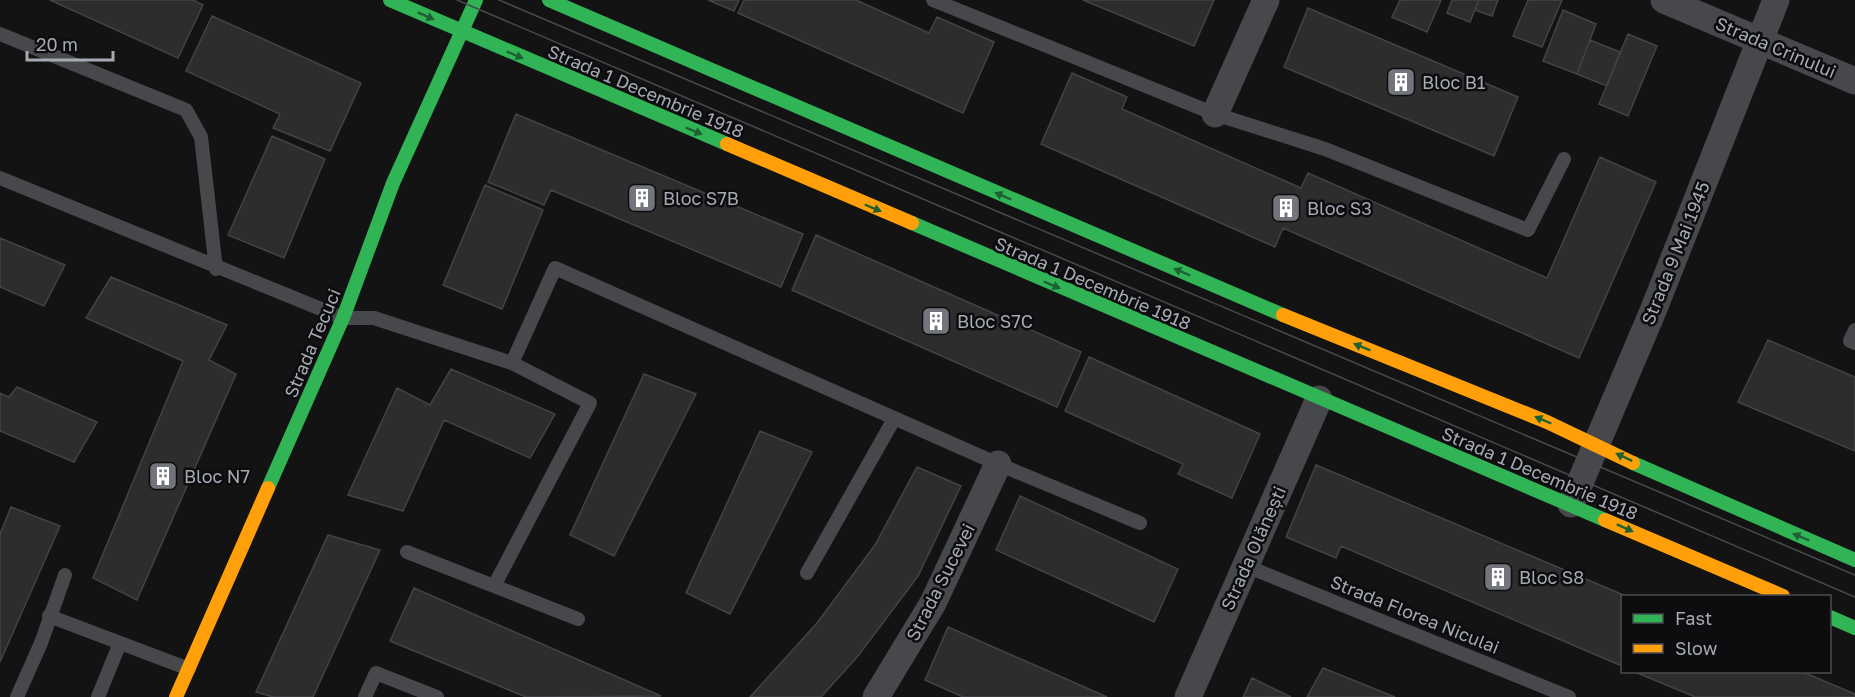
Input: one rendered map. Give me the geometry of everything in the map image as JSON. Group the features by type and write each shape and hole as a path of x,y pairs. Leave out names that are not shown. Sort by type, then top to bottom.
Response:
{"main road":[{"name":"Strada 1 Decembrie 1918","path":"390,0 1319,399 1571,504 1778,595"},
{"name":"Strada Tecuci","path":"176,697 343,318 393,183 476,0"},
{"path":"549,0 1244,299 1596,444 1685,488 1855,560"},
{"path":"1831,617 1855,628"}],"street":[{"path":"1215,114 1266,0"},
{"name":"Strada Crinului","path":"1664,0 1855,81"},
{"name":"Strada 9 Mai 1945","path":"1571,504 1653,311 1776,0"},
{"name":"Strada Olănești","path":"1188,697 1319,399"},
{"name":"Strada Sucevei","path":"876,697 933,603 998,464"}],"lane":[{"path":"933,0 1215,114 1325,149 1528,230 1564,159"},
{"path":"0,34 186,110 201,137 216,268"},
{"path":"0,178 343,318 374,318 512,363 590,403 494,586"},
{"path":"512,363 555,268 894,419 1140,523"},
{"path":"1855,330 1850,341 1855,343"},
{"path":"807,573 894,419"},
{"path":"406,552 578,619"},
{"name":"Strada Florea Niculai","path":"1246,566 1569,697"},
{"path":"17,697 41,643 65,575"},
{"path":"49,616 189,669"},
{"path":"98,697 120,643"},
{"path":"365,697 375,673 437,697"}],"building":[{"path":"50,0 193,0 203,5 178,58"},
{"path":"708,0 739,0 734,11"},
{"path":"744,0 856,0 929,33 937,17 994,42 963,113 738,13"},
{"path":"1083,0 1214,0 1194,46"},
{"path":"1400,0 1441,0 1427,32 1392,17"},
{"path":"1452,0 1479,0 1470,22 1447,13"},
{"path":"1479,0 1498,0 1492,16 1475,10"},
{"path":"1528,0 1562,0 1542,47 1513,36"},
{"name":"Bloc B1","path":"1308,8 1518,97 1494,156 1284,67"},
{"path":"1563,10 1596,24 1577,74 1543,61"},
{"path":"212,16 361,83 330,151 273,128 280,114 186,71"},
{"path":"1628,34 1657,46 1628,116 1599,104"},
{"path":"1590,40 1620,52 1607,86 1577,74"},
{"name":"Bloc S3","path":"1072,73 1127,97 1122,109 1301,188 1308,173 1547,278 1600,157 1656,182 1579,358 1283,228 1275,247 1041,144"},
{"name":"Bloc S7B","path":"516,114 803,234 781,287 551,190 544,205 488,182"},
{"path":"272,136 325,159 284,258 228,235"},
{"path":"485,185 543,210 502,309 443,285"},
{"name":"Bloc S7C","path":"816,235 1081,352 1057,407 792,290"},
{"path":"0,238 65,265 44,306 0,287"},
{"name":"Bloc N7","path":"111,277 227,325 209,360 236,374 137,600 93,578 183,361 86,318"},
{"path":"1768,340 1855,377 1855,451 1738,402"},
{"path":"1089,357 1260,434 1232,498 1178,474 1183,464 1065,411"},
{"path":"451,369 555,414 530,458 444,420 403,511 348,495 397,388 430,405"},
{"path":"644,374 696,394 614,556 570,535"},
{"path":"17,387 97,422 74,462 0,431 0,393 9,397"},
{"path":"760,431 812,452 730,614 686,593"},
{"name":"Bloc S8","path":"1316,465 1624,595 1621,595 1621,666 1341,546 1336,558 1286,537"},
{"path":"917,467 961,486 918,576 858,656 821,697 750,697 817,623 875,545"},
{"path":"1020,496 1178,569 1154,622 996,550"},
{"path":"11,507 60,526 0,662 0,534"},
{"path":"328,535 380,550 313,697 273,697 256,692"},
{"path":"414,588 661,696 526,697 390,641"},
{"path":"948,627 1107,697 963,697 925,680"},
{"path":"1323,668 1395,697 1307,697"},
{"path":"1637,673 1805,673 1855,694 1855,697 1695,697"},
{"path":"1252,678 1291,697 1243,697"}],"tram line":[{"path":"457,0 1855,597"},
{"path":"499,0 1855,575"}],"traffic: fast":[{"path":"390,0 727,144"},
{"path":"268,488 343,318 393,183 476,0"},
{"path":"549,0 1283,315"},
{"path":"912,223 1605,520"},
{"path":"1633,463 1855,560"},
{"path":"1831,617 1855,628"}],"traffic: slow":[{"path":"727,144 912,223"},
{"path":"1283,315 1547,422 1633,463"},
{"path":"176,697 268,488"},
{"path":"1605,520 1781,595"}],"place":[{"name":"Bloc B1","path":"1401,82"},
{"name":"Bloc S7B","path":"642,198"},
{"name":"Bloc S3","path":"1286,208"},
{"name":"Bloc S7C","path":"936,321"},
{"name":"Bloc N7","path":"163,476"},
{"name":"Bloc S8","path":"1498,577"}]}
